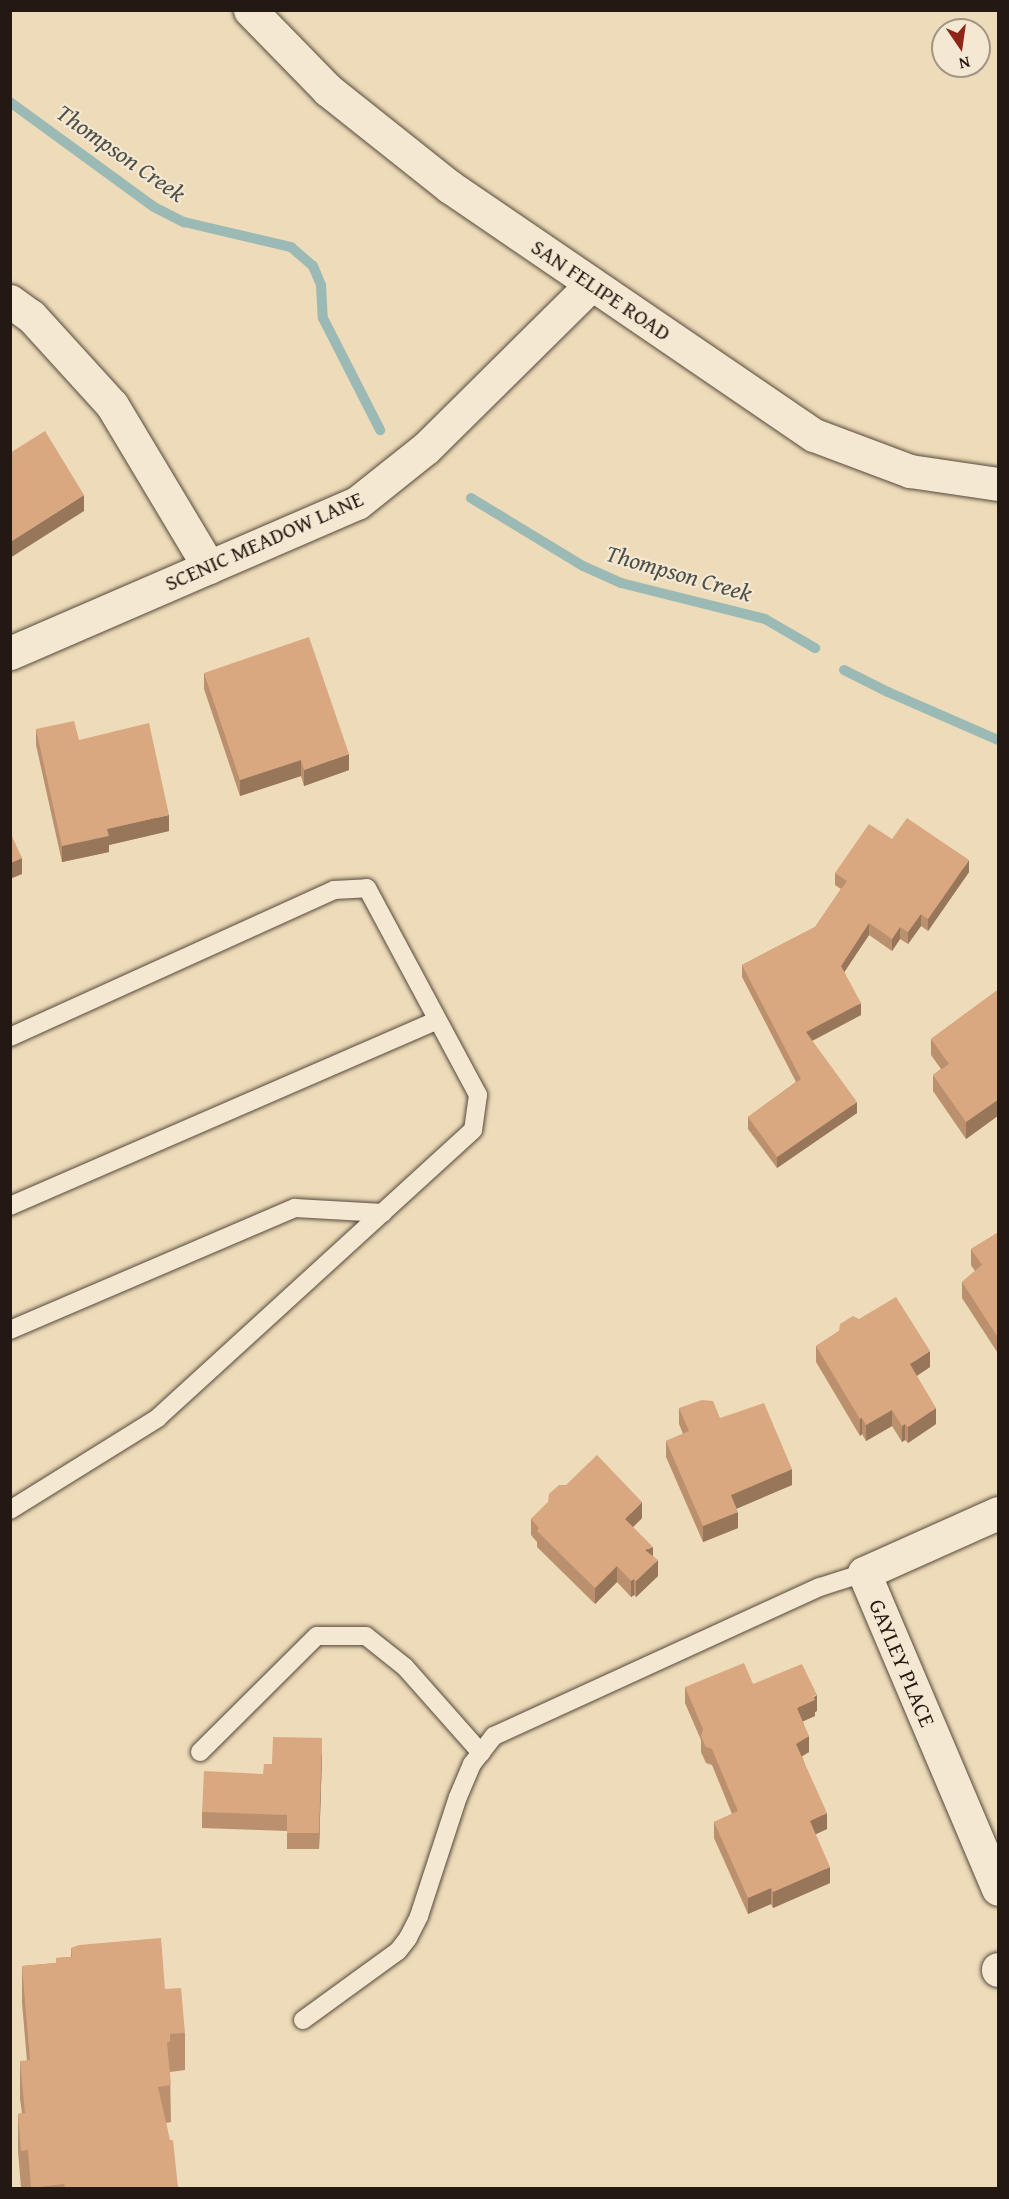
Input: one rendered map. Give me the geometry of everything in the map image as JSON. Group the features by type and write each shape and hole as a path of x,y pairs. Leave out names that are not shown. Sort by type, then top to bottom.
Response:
{"street":[{"name":"SAN FELIPE ROAD","path":"250,10 328,90 450,187 814,435 910,471 999,484"},
{"name":"SCENIC MEADOW LANE","path":"10,653 357,503 426,448 592,284"},
{"path":"10,301 32,316 112,405 209,567"},
{"name":"GAYLEY PLACE","path":"999,1513 864,1574 999,1889"}],"lane":[{"path":"10,1037 334,890 367,888 478,1095 473,1130 158,1418 10,1510"},
{"path":"10,1206 437,1020"},
{"path":"10,1330 294,1208 383,1213"},
{"path":"303,2020 398,1951 408,1938 419,1916 458,1797 472,1764 494,1736 820,1587 864,1574"},
{"path":"200,1752 317,1636 366,1636 405,1667 481,1753"}],"building":[{"path":"45,431 84,495 10,542 10,453"},
{"path":"309,637 349,754 304,770 301,760 240,780 204,673"},
{"path":"74,721 79,740 149,723 169,815 107,829 109,836 62,846 36,729"},
{"path":"907,818 969,860 928,919 921,914 908,932 900,927 892,939 869,923 841,966 861,1003 806,1032 857,1102 777,1157 748,1117 801,1079 742,965 815,927 847,881 835,873 869,824 892,839"},
{"path":"10,832 22,858 10,863"},
{"path":"999,989 999,1099 966,1122 933,1075 949,1064 931,1039"},
{"path":"999,1232 999,1339 962,1282 982,1265 971,1249"},
{"path":"896,1297 930,1351 910,1364 936,1408 908,1427 905,1424 902,1426 892,1410 866,1425 862,1418 860,1419 816,1346 839,1331 840,1324 853,1316 859,1319"},
{"path":"702,1400 713,1401 720,1418 764,1403 792,1469 731,1495 738,1512 703,1526 666,1441 689,1431 679,1408"},
{"path":"597,1455 642,1502 625,1519 653,1547 645,1550 658,1560 636,1581 634,1579 631,1581 617,1566 595,1588 537,1531 539,1528 531,1519 548,1502 549,1494 559,1485 566,1485"},
{"path":"744,1663 753,1684 802,1664 817,1695 813,1696 815,1700 797,1708 809,1736 796,1744 827,1813 810,1821 830,1867 773,1892 771,1888 748,1898 714,1822 738,1811 712,1749 706,1747 701,1736 703,1729 685,1687"},
{"path":"273,1737 322,1738 319,1833 287,1833 287,1815 202,1812 204,1771 263,1774 264,1764 272,1764"},
{"path":"161,1938 165,1989 181,1988 185,2033 170,2034 170,2042 167,2042 171,2085 158,2087 170,2140 173,2140 178,2188 65,2188 64,2184 31,2188 28,2150 21,2151 18,2114 25,2113 20,2061 30,2060 22,1966 56,1963 56,1958 72,1957 71,1948 79,1945"}],"waterway":[{"name":"Thompson Creek","path":"10,102 154,207 184,222 291,247 313,266 321,285 323,318 380,430"},
{"name":"Thompson Creek","path":"471,498 583,566 621,583 765,619 815,648"},
{"name":"Thompson Creek","path":"844,670 888,692 998,740"}]}
